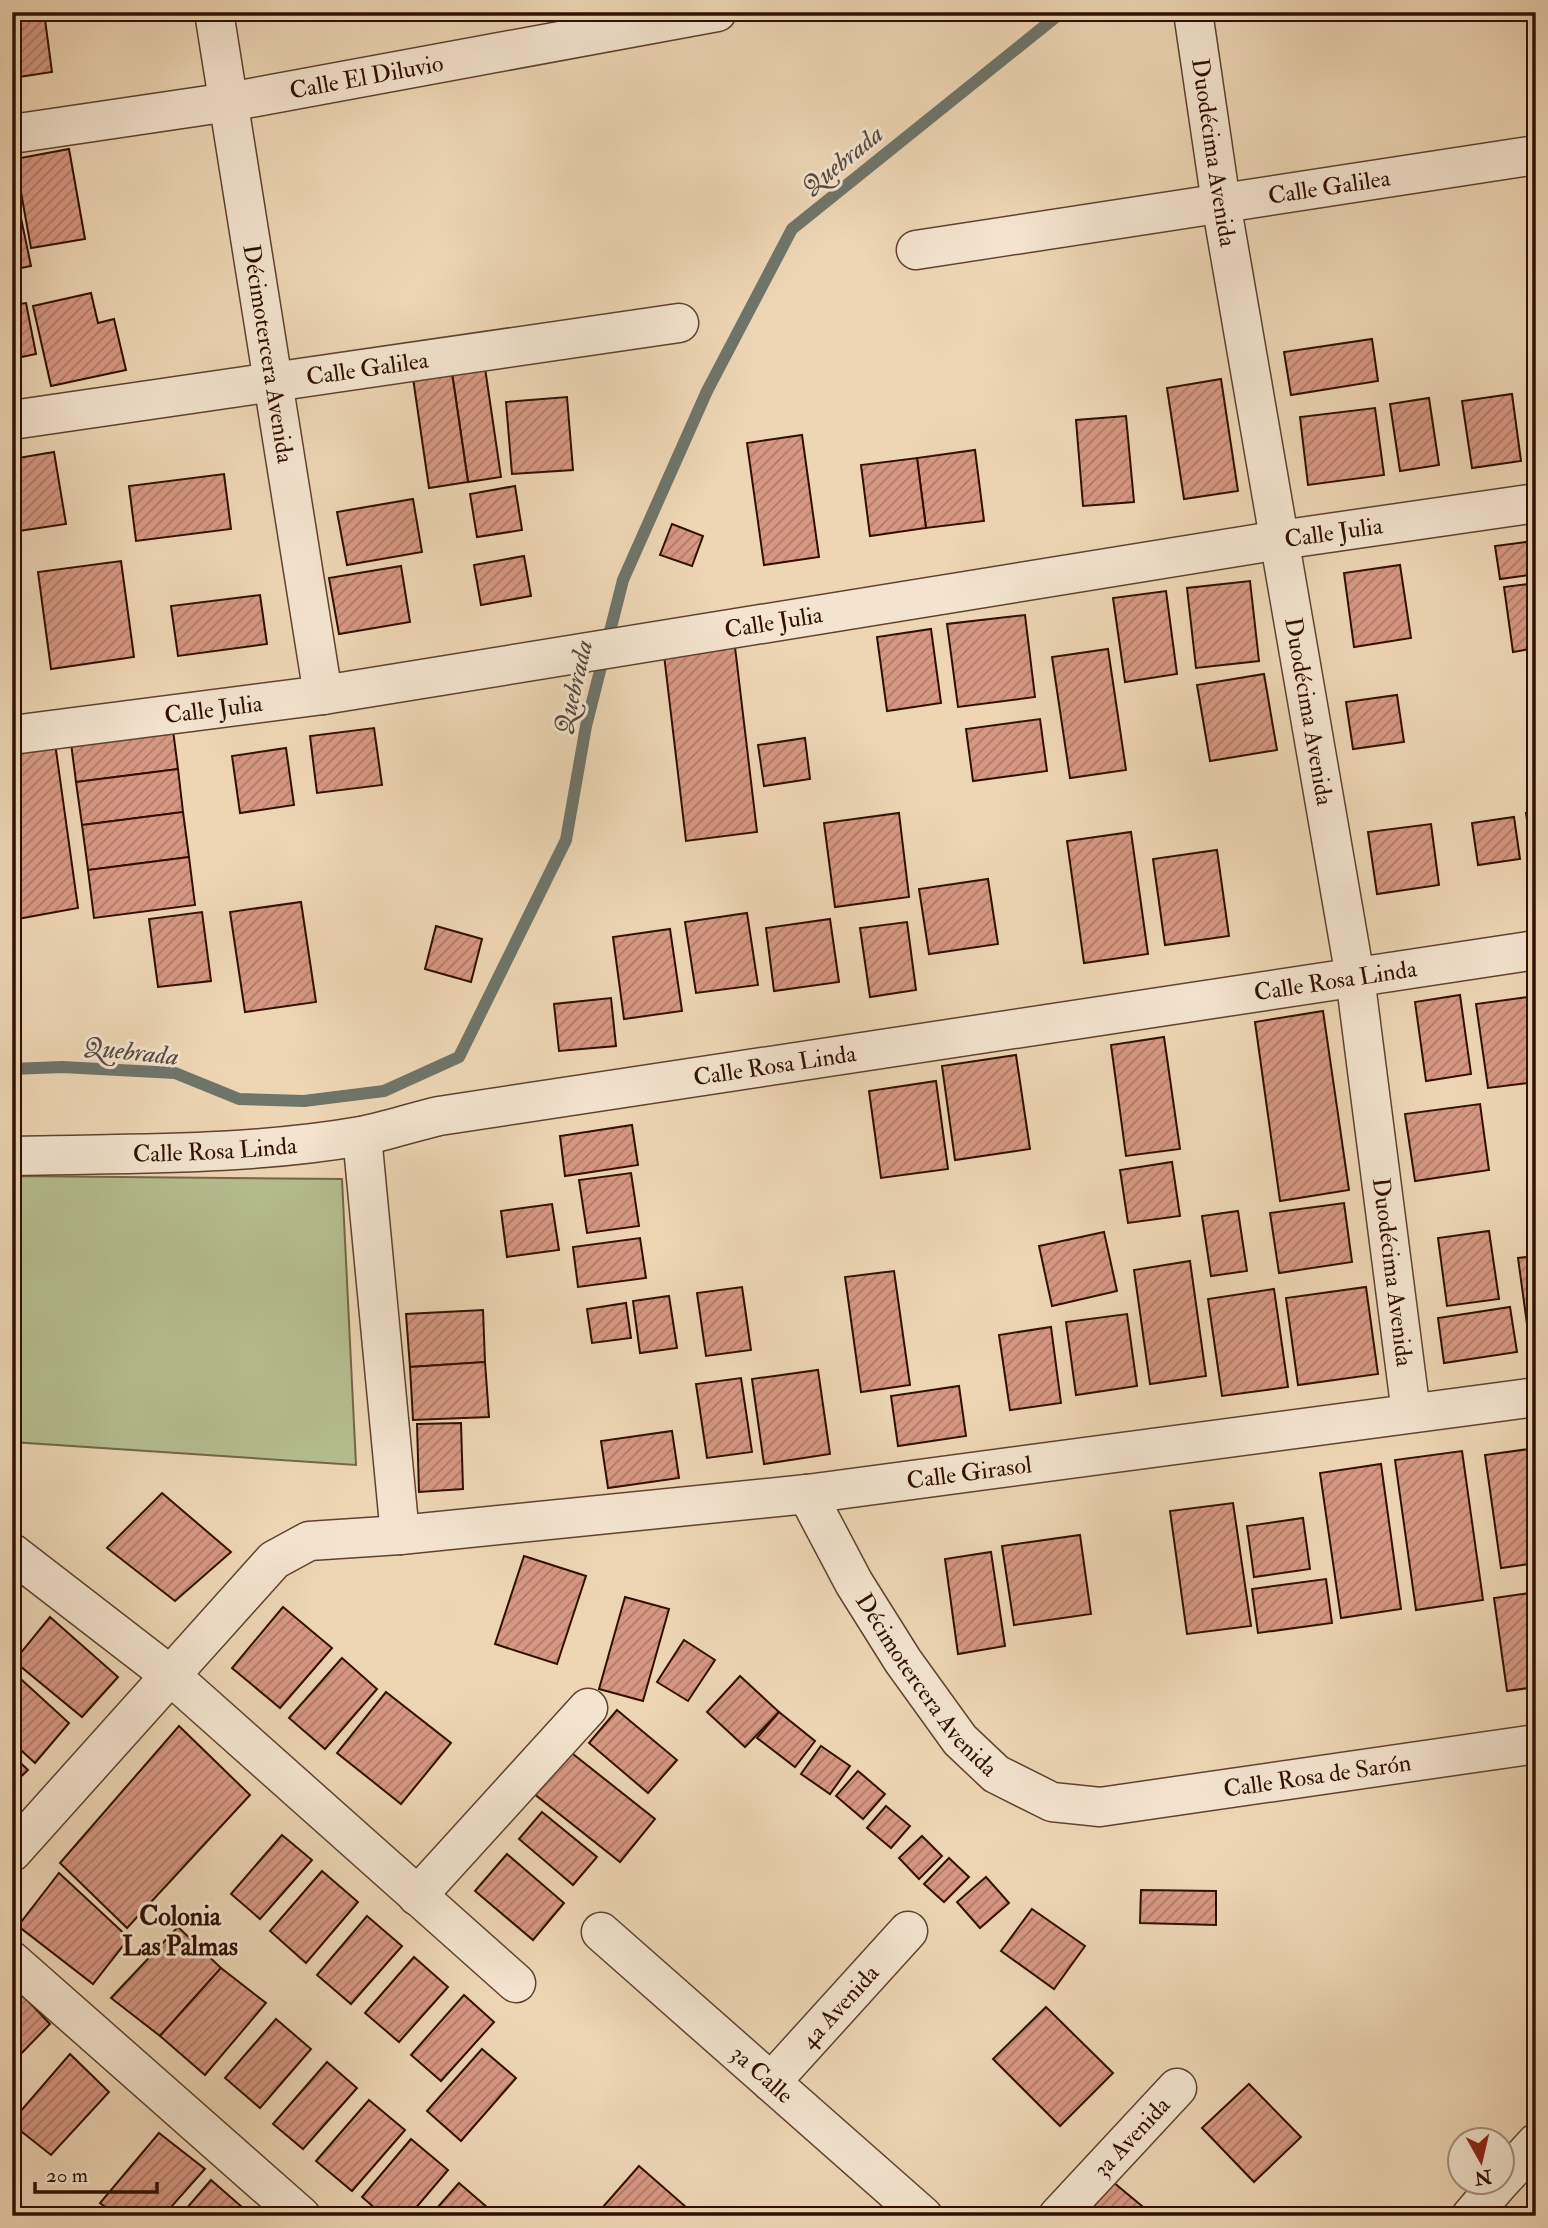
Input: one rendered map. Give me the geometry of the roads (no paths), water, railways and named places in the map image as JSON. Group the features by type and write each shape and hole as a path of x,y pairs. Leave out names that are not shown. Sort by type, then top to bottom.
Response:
{"street":[{"name":"Décimotercera Avenida","path":"214,12 323,695"},
{"name":"Calle El Diluvio","path":"12,134 229,102 717,12"},
{"name":"Duodécima Avenida","path":"1193,12 1221,203 1355,977 1411,1413"},
{"name":"Calle Galilea","path":"916,250 1536,155"},
{"name":"Calle Galilea","path":"12,420 678,323"},
{"name":"Calle Julia","path":"12,735 323,695 1280,540 1536,503"},
{"name":"Calle Rosa Linda","path":"12,1156 211,1151 362,1136 439,1116 1536,950"},
{"path":"362,1136 400,1535"},
{"name":"Calle Girasol","path":"12,1852 274,1560 309,1541 400,1535 807,1494 1536,1397"},
{"name":"Décimotercera Avenida","path":"807,1494 861,1594 903,1661 960,1740 996,1774 1052,1801 1100,1807"},
{"path":"12,1553 170,1675 516,1983"},
{"path":"417,1896 588,1708"},
{"name":"Calle Rosa de Sarón","path":"1100,1807 1536,1744"},
{"name":"4a Avenida","path":"771,2082 908,1931"},
{"name":"3a Calle","path":"601,1932 923,2216"},
{"path":"12,1961 301,2216"},
{"name":"3a Avenida","path":"1058,2216 1177,2088"},
{"path":"1516,2165 1536,2143"},
{"path":"1471,2216 1489,2196"}],"waterway":[{"name":"Quebrada","path":"12,1069 62,1067 175,1073 239,1099 304,1101 384,1091 459,1057 566,840 586,726 623,580 707,391 792,229 1062,12"}],"district":[{"name":"Colonia Las Palmas","path":"180,1931"}]}
